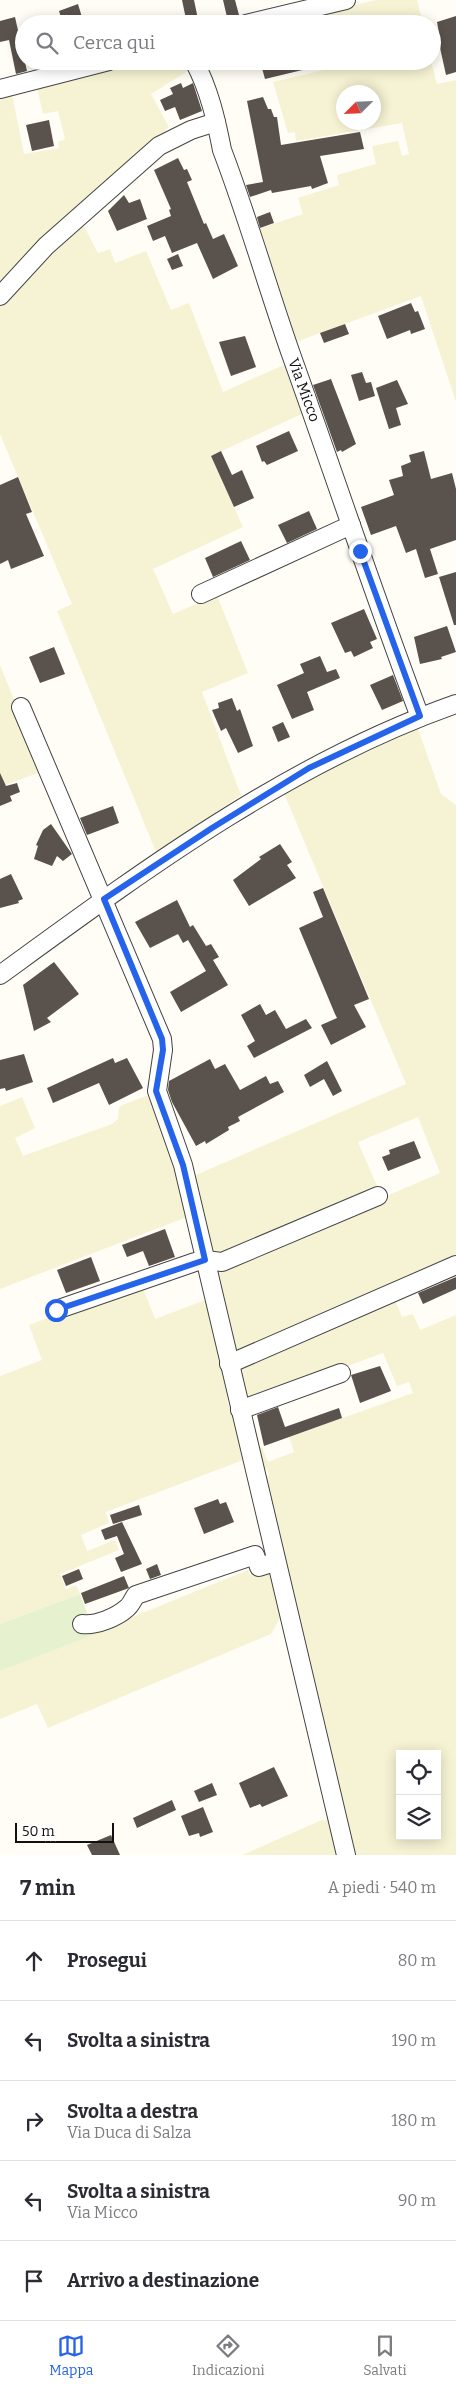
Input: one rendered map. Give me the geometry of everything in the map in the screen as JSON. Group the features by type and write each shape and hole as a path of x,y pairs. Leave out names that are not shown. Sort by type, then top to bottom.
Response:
{"street":[{"path":"284,15 346,0"},
{"path":"0,89 74,70"},
{"name":"Via Micco","path":"199,70 203,78 216,122 222,150 374,595 420,716"},
{"path":"0,296 46,246 159,146 191,130 216,122"},
{"path":"201,594 351,525"},
{"path":"0,976 104,899 212,828 309,768 420,716 456,704"},
{"path":"21,708 104,899 162,1039 163,1050 156,1091 183,1165 275,1562 346,1855"},
{"path":"56,1310 205,1260 222,1262 378,1196"},
{"path":"229,1364 456,1265"},
{"path":"240,1410 341,1373"},
{"path":"82,1624 96,1623 116,1615 129,1606 136,1595 255,1555 259,1567 275,1562"}],"shaded area":[{"path":"376,0 417,0 421,15 315,15"},
{"path":"87,70 189,70 151,94 169,127 42,242 0,288 0,92 11,89 24,154 59,148 58,142 65,139 58,111 43,114 36,83"},
{"path":"324,70 433,70 437,84 456,80 456,402 421,296 293,343 256,230 303,214 298,198 339,185 337,175 376,164 372,146 398,141 402,156 409,154 402,123 381,127 381,85 336,85 336,130 361,130 296,141 295,132 288,133 273,82"},
{"path":"81,221 98,253 110,249 115,263 146,251 171,310 189,303 223,392 286,364 306,412 211,456 243,527 153,569 173,614 217,595 248,673 202,692 241,795 156,852 57,611 72,604 0,434 0,304"},
{"path":"0,665 43,771 0,787"},
{"path":"417,726 441,794 456,805 456,1262 230,1357 212,1271 440,1173 418,1117 358,1142 378,1188 219,1257 210,1255 191,1177 406,1084 283,791 356,752"},
{"path":"146,1096 152,1097 166,1133 187,1217 0,1289 0,1106 22,1097 35,1128 15,1138 23,1156 112,1124 118,1119 119,1108 122,1105"},
{"path":"141,1283 155,1319 208,1299 226,1379 228,1403 236,1418 246,1459 106,1512 109,1523 81,1535 87,1551 115,1540 119,1550 60,1574 66,1589 76,1585 80,1594 0,1624 0,1376 42,1360 29,1325"},
{"path":"394,1297 402,1317 413,1314 420,1330 456,1315 456,1855 351,1855 261,1478 269,1476 267,1469 260,1471 254,1449 262,1447 268,1462 294,1452 289,1437 413,1393 409,1382 397,1386 383,1353 242,1405 233,1367"},
{"path":"270,1568 276,1601 282,1615 271,1634 48,1728 37,1704 0,1719 0,1671 248,1570 250,1575"},
{"path":"322,1820 332,1821 338,1855 242,1855"}],"green space":[{"path":"80,1594 95,1634 0,1671 0,1624"}],"building":[{"path":"182,0 194,0 197,15 185,15"},
{"path":"223,0 235,0 239,15 227,15"},
{"path":"78,4 81,15 60,15 59,11"},
{"path":"456,16 456,72 446,75 441,52 441,21"},
{"path":"15,17 15,69 9,40 0,42 0,21"},
{"path":"15,70 27,70 27,71 16,74"},
{"path":"262,70 302,70 265,79"},
{"path":"181,83 183,88 193,83 202,111 180,120 175,107 165,111 160,100 173,94 170,88"},
{"path":"263,97 268,109 271,109 274,117 277,117 281,145 360,132 364,149 320,156 328,183 312,189 311,186 272,193 271,190 250,197 246,185 263,182 247,101"},
{"path":"49,120 54,146 32,151 26,125"},
{"path":"178,158 184,170 187,169 192,180 187,182 204,224 206,223 213,239 224,234 238,266 213,279 197,243 172,253 165,236 153,241 147,226 171,216 169,210 171,209 154,170"},
{"path":"124,195 129,203 140,199 147,219 117,231 108,211"},
{"path":"270,212 274,223 260,228 257,217"},
{"path":"178,254 183,266 172,270 167,259"},
{"path":"411,303 415,312 418,311 425,329 411,334 410,330 387,339 378,316"},
{"path":"345,324 349,334 324,343 320,333"},
{"path":"245,336 256,367 231,376 219,342"},
{"path":"362,372 366,383 371,382 375,396 359,401 351,375"},
{"path":"331,379 356,444 342,452 341,450 337,452 313,385"},
{"path":"397,380 408,404 396,408 401,425 389,429 376,388"},
{"path":"289,431 298,451 267,465 264,461 262,462 256,446"},
{"path":"221,451 232,475 242,470 254,498 234,507 211,456"},
{"path":"424,451 431,479 452,473 456,489 456,540 430,549 438,574 425,578 416,549 406,553 396,526 371,535 361,507 394,495 389,480 403,476 401,466 411,462 409,455"},
{"path":"18,477 32,512 26,514 44,556 11,569 8,560 0,564 0,485"},
{"path":"309,511 317,529 287,543 278,525"},
{"path":"241,541 250,560 213,577 205,558"},
{"path":"456,572 456,625 454,625 439,577"},
{"path":"364,609 377,639 370,642 373,648 354,657 351,651 345,653 331,623"},
{"path":"447,626 456,652 441,657 442,659 420,664 414,637"},
{"path":"54,647 65,674 40,683 29,657"},
{"path":"320,656 327,672 336,669 340,678 307,692 314,710 292,719 277,685 304,673 300,664"},
{"path":"393,675 403,701 382,710 370,685"},
{"path":"232,698 237,711 240,709 253,746 238,753 226,728 221,731 212,710 219,708 218,703"},
{"path":"283,722 290,737 278,742 272,727"},
{"path":"0,773 6,786 17,783 20,792 10,796 12,801 0,806"},
{"path":"113,806 119,823 87,835 80,818"},
{"path":"51,824 72,854 63,861 57,856 52,866 34,859 38,846 36,845 43,830"},
{"path":"280,844 292,862 287,865 296,878 249,906 233,880 261,859 259,857"},
{"path":"11,874 23,899 18,901 19,903 0,908 0,879"},
{"path":"323,888 369,999 354,1005 366,1027 331,1045 321,1025 337,1018 299,928 323,917 313,892"},
{"path":"177,900 190,927 193,925 206,946 211,944 219,957 213,960 228,985 181,1012 170,992 206,971 188,940 183,943 178,934 150,948 135,922"},
{"path":"54,962 79,994 47,1018 51,1022 34,1031 23,985"},
{"path":"260,1004 266,1015 275,1010 286,1029 306,1019 312,1028 254,1058 247,1046 255,1041 241,1015"},
{"path":"24,1054 33,1082 6,1091 5,1088 0,1089 0,1060"},
{"path":"113,1058 115,1063 127,1058 143,1088 109,1105 99,1083 53,1103 47,1088"},
{"path":"210,1059 215,1069 225,1064 240,1090 266,1076 270,1084 278,1081 284,1092 238,1117 240,1121 228,1127 229,1130 206,1144 205,1141 196,1146 172,1102 168,1090 169,1081"},
{"path":"327,1061 342,1091 333,1096 324,1079 310,1087 304,1075"},
{"path":"414,1141 421,1158 388,1171 382,1157 390,1154 389,1150"},
{"path":"165,1229 175,1257 149,1266 143,1251 127,1257 122,1245"},
{"path":"91,1257 100,1281 66,1293 57,1270"},
{"path":"456,1277 456,1289 423,1304 418,1293"},
{"path":"380,1366 391,1391 360,1403 351,1375"},
{"path":"278,1407 285,1427 339,1408 342,1418 264,1446 257,1415"},
{"path":"218,1499 220,1504 226,1502 234,1522 204,1534 194,1508"},
{"path":"139,1505 142,1515 113,1524 110,1515"},
{"path":"122,1522 142,1564 121,1572 115,1558 124,1554 117,1536 105,1540 101,1530"},
{"path":"157,1564 161,1575 150,1579 146,1569"},
{"path":"79,1569 83,1579 66,1586 62,1576"},
{"path":"124,1576 129,1588 85,1604 81,1593"},
{"path":"274,1767 288,1796 262,1807 260,1804 250,1808 239,1783"},
{"path":"212,1783 217,1795 199,1802 194,1791"},
{"path":"172,1800 176,1810 137,1828 133,1818"},
{"path":"203,1807 213,1832 200,1837 199,1833 189,1836 181,1816"},
{"path":"111,1835 120,1855 92,1855 87,1845"}],"route":[{"path":"56,1310 205,1260 183,1165 156,1091 163,1050 162,1039 104,899 212,828 309,768 420,716 374,595 360,551"}]}
